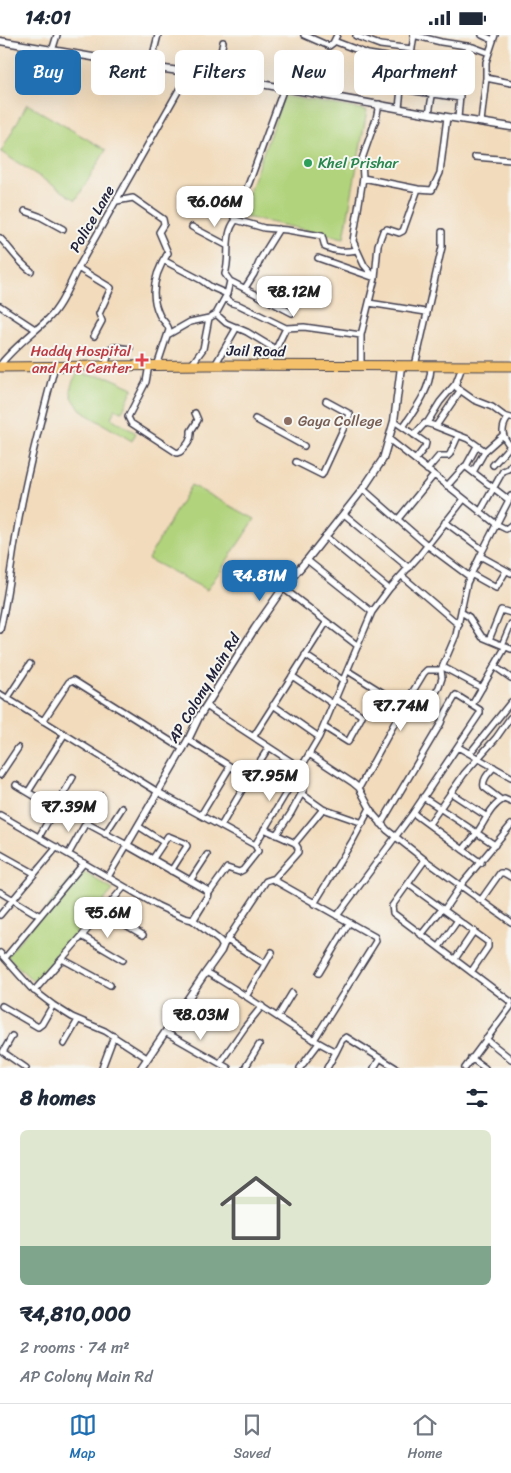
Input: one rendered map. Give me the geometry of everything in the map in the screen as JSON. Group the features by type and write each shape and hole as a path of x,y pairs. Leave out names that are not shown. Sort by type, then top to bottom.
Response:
{"main road":[{"name":"Jail Road","path":"0,366 511,366"}],"street":[{"path":"52,50 57,35"},
{"path":"154,50 158,35"},
{"path":"304,35 329,46 337,35"},
{"path":"412,50 414,35 425,36 450,44 470,46 489,53"},
{"path":"481,122 486,67 494,37 482,35"},
{"path":"352,47 356,36 380,45 403,50"},
{"path":"0,41 47,50"},
{"path":"334,41 359,50"},
{"path":"221,50 223,42"},
{"path":"468,50 470,46"},
{"path":"486,78 511,83"},
{"name":"Police Lane","path":"0,366 12,350 55,311 176,95"},
{"path":"236,220 234,216 249,183 281,95"},
{"path":"323,95 511,127"},
{"path":"399,108 400,95"},
{"path":"429,113 432,95 460,98"},
{"path":"458,118 460,95"},
{"path":"376,278 364,265 353,241 363,178 362,159 376,119 378,105"},
{"path":"363,178 432,190 440,173 447,117"},
{"path":"475,157 511,160"},
{"path":"361,366 361,335 376,278 378,245 383,231 387,229 399,233 403,231 418,189"},
{"path":"117,201 133,197 163,219 164,224 159,232 168,253 163,260 153,287 159,315 169,327 169,334 128,417 131,423 177,453 180,453 192,437 191,431 198,420 195,413"},
{"path":"25,211 63,229"},
{"path":"236,220 264,228 322,236 325,247 334,251 357,250"},
{"path":"236,220 232,224 228,246 228,267 225,274 230,281 292,313"},
{"path":"192,227 228,246"},
{"path":"245,288 254,274 260,258 279,229"},
{"path":"415,367 442,247 442,232"},
{"path":"0,238 20,262 31,271"},
{"path":"318,258 376,278"},
{"path":"163,260 202,280 226,296 232,303 286,328 304,327 361,335"},
{"path":"78,268 111,288 99,314 102,321 94,336"},
{"path":"169,334 196,320 209,318 216,313 226,296 230,281"},
{"path":"369,303 426,312"},
{"path":"0,306 35,329"},
{"path":"216,313 226,323 237,327 275,349"},
{"path":"192,365 203,349 209,318"},
{"path":"215,365 237,327"},
{"path":"268,365 286,328"},
{"path":"105,366 111,348 130,349"},
{"path":"0,630 8,595 14,542 31,461 55,366"},
{"name":"AP Colony Main Rd","path":"127,845 188,740 198,717 255,628 283,588 363,489 383,459 394,421 401,367"},
{"path":"403,427 428,388 431,367"},
{"path":"414,435 427,423 440,402 456,383 462,367"},
{"path":"456,383 460,391 478,402 496,409 509,418 502,428 503,435 510,447 493,465"},
{"path":"435,426 460,391"},
{"path":"296,462 322,475 350,414 326,401"},
{"path":"255,419 304,446"},
{"path":"394,421 426,445 415,460"},
{"path":"427,423 468,439 485,451"},
{"path":"473,472 485,451 503,435"},
{"path":"427,470 439,456 448,456 450,454 458,436"},
{"path":"390,440 496,524 506,529 511,525"},
{"path":"447,486 466,466 477,446"},
{"path":"480,512 503,471 511,465"},
{"path":"443,717 428,708 441,682 442,669 459,625 465,591 470,576 510,498 493,488 466,466"},
{"path":"398,519 434,475"},
{"path":"363,489 427,545 470,576 496,587 509,572 482,553 445,522"},
{"path":"255,845 319,737 372,612 389,589 409,569 464,499"},
{"path":"344,514 409,569"},
{"path":"325,537 389,589"},
{"path":"307,560 372,612"},
{"path":"402,576 459,625"},
{"path":"283,588 358,646"},
{"path":"489,640 501,610 511,613"},
{"path":"462,612 469,617 482,637 506,647"},
{"path":"254,736 326,623"},
{"path":"472,705 506,647 511,624"},
{"path":"305,655 344,681"},
{"path":"7,699 30,663"},
{"path":"494,666 511,677"},
{"path":"359,789 424,673 430,670 442,669 482,688"},
{"path":"348,671 404,706"},
{"path":"292,676 334,702 362,716 348,741 344,741 324,727"},
{"path":"43,721 69,682 73,680 182,749"},
{"path":"0,695 158,793 255,845 258,851 243,870 239,872 227,868 193,920"},
{"path":"337,916 413,813 458,747 480,713 480,710 456,695 382,824"},
{"path":"470,753 511,702"},
{"path":"273,705 319,737"},
{"path":"206,706 301,768"},
{"path":"429,824 477,758 496,738 510,718"},
{"path":"28,793 64,735"},
{"path":"188,740 248,779"},
{"path":"221,826 269,747"},
{"path":"458,747 511,777"},
{"path":"0,775 18,748"},
{"path":"309,754 353,783 382,824 395,837 510,920"},
{"path":"201,815 230,767"},
{"path":"494,767 483,781 483,785 501,800 504,799 511,802"},
{"path":"39,837 73,777"},
{"path":"276,835 302,794 304,787 295,779"},
{"path":"16,785 56,809"},
{"path":"451,793 486,816"},
{"path":"302,794 323,809 362,823"},
{"path":"69,853 101,796"},
{"path":"423,797 495,845"},
{"path":"463,850 476,834 486,816 501,800"},
{"path":"105,834 122,808"},
{"path":"314,904 370,808"},
{"path":"295,843 323,809"},
{"path":"413,813 481,863"},
{"path":"0,815 69,853 124,887 173,913 193,920 220,941 265,964"},
{"path":"86,823 209,893"},
{"path":"421,935 495,845 509,832 511,825"},
{"path":"138,827 164,842"},
{"path":"264,829 295,843 298,848 298,852 274,879"},
{"path":"152,860 170,835 187,845 171,871"},
{"path":"108,877 127,845"},
{"path":"0,915 57,847"},
{"path":"0,854 34,873"},
{"path":"190,881 207,855"},
{"path":"425,860 392,906 391,911 511,1002"},
{"path":"4,958 84,863"},
{"path":"481,900 500,873 511,877"},
{"path":"141,1068 266,881 274,879 314,904 375,937 376,941 300,1068"},
{"path":"408,884 488,942 489,945 471,972"},
{"path":"34,991 124,887"},
{"path":"0,891 40,916"},
{"path":"104,912 143,935"},
{"path":"438,947 458,920"},
{"path":"319,973 350,923"},
{"path":"455,959 474,931"},
{"path":"82,936 123,959"},
{"path":"247,995 272,952"},
{"path":"0,953 34,991 52,1005 114,1036 147,1059"},
{"path":"62,959 110,985"},
{"path":"206,971 247,995 316,1042 336,1052"},
{"path":"278,1016 292,993"},
{"path":"2,1006 38,1027 42,1024 52,1005"},
{"path":"220,1063 262,1005"},
{"path":"465,1068 511,1006"},
{"path":"64,1044 78,1019"},
{"path":"164,1032 226,1068"},
{"path":"12,1036 3,1052 23,1067"},
{"path":"102,1068 114,1036"},
{"path":"327,1068 342,1039 346,1037 393,1067"},
{"path":"486,1039 511,1059"},
{"path":"244,1068 259,1045"},
{"path":"374,1068 380,1058"},
{"path":"471,1058 485,1068"}],"green space":[{"name":"Khel Prishar","path":"284,96 367,110 344,238 240,216"},
{"path":"27,104 106,150 76,200 1,152"},
{"path":"77,374 109,377 133,388 122,412 115,409 111,418 136,433 132,441 84,413 73,399 71,391 73,380"},
{"path":"191,485 255,519 207,590 148,559"},
{"path":"79,869 113,890 34,982 7,956"}],"place":[{"name":"Khel Prishar","path":"308,163"},
{"name":"Haddy Hospital and Art Center","path":"142,360"},
{"name":"Gaya College","path":"288,421"}]}
